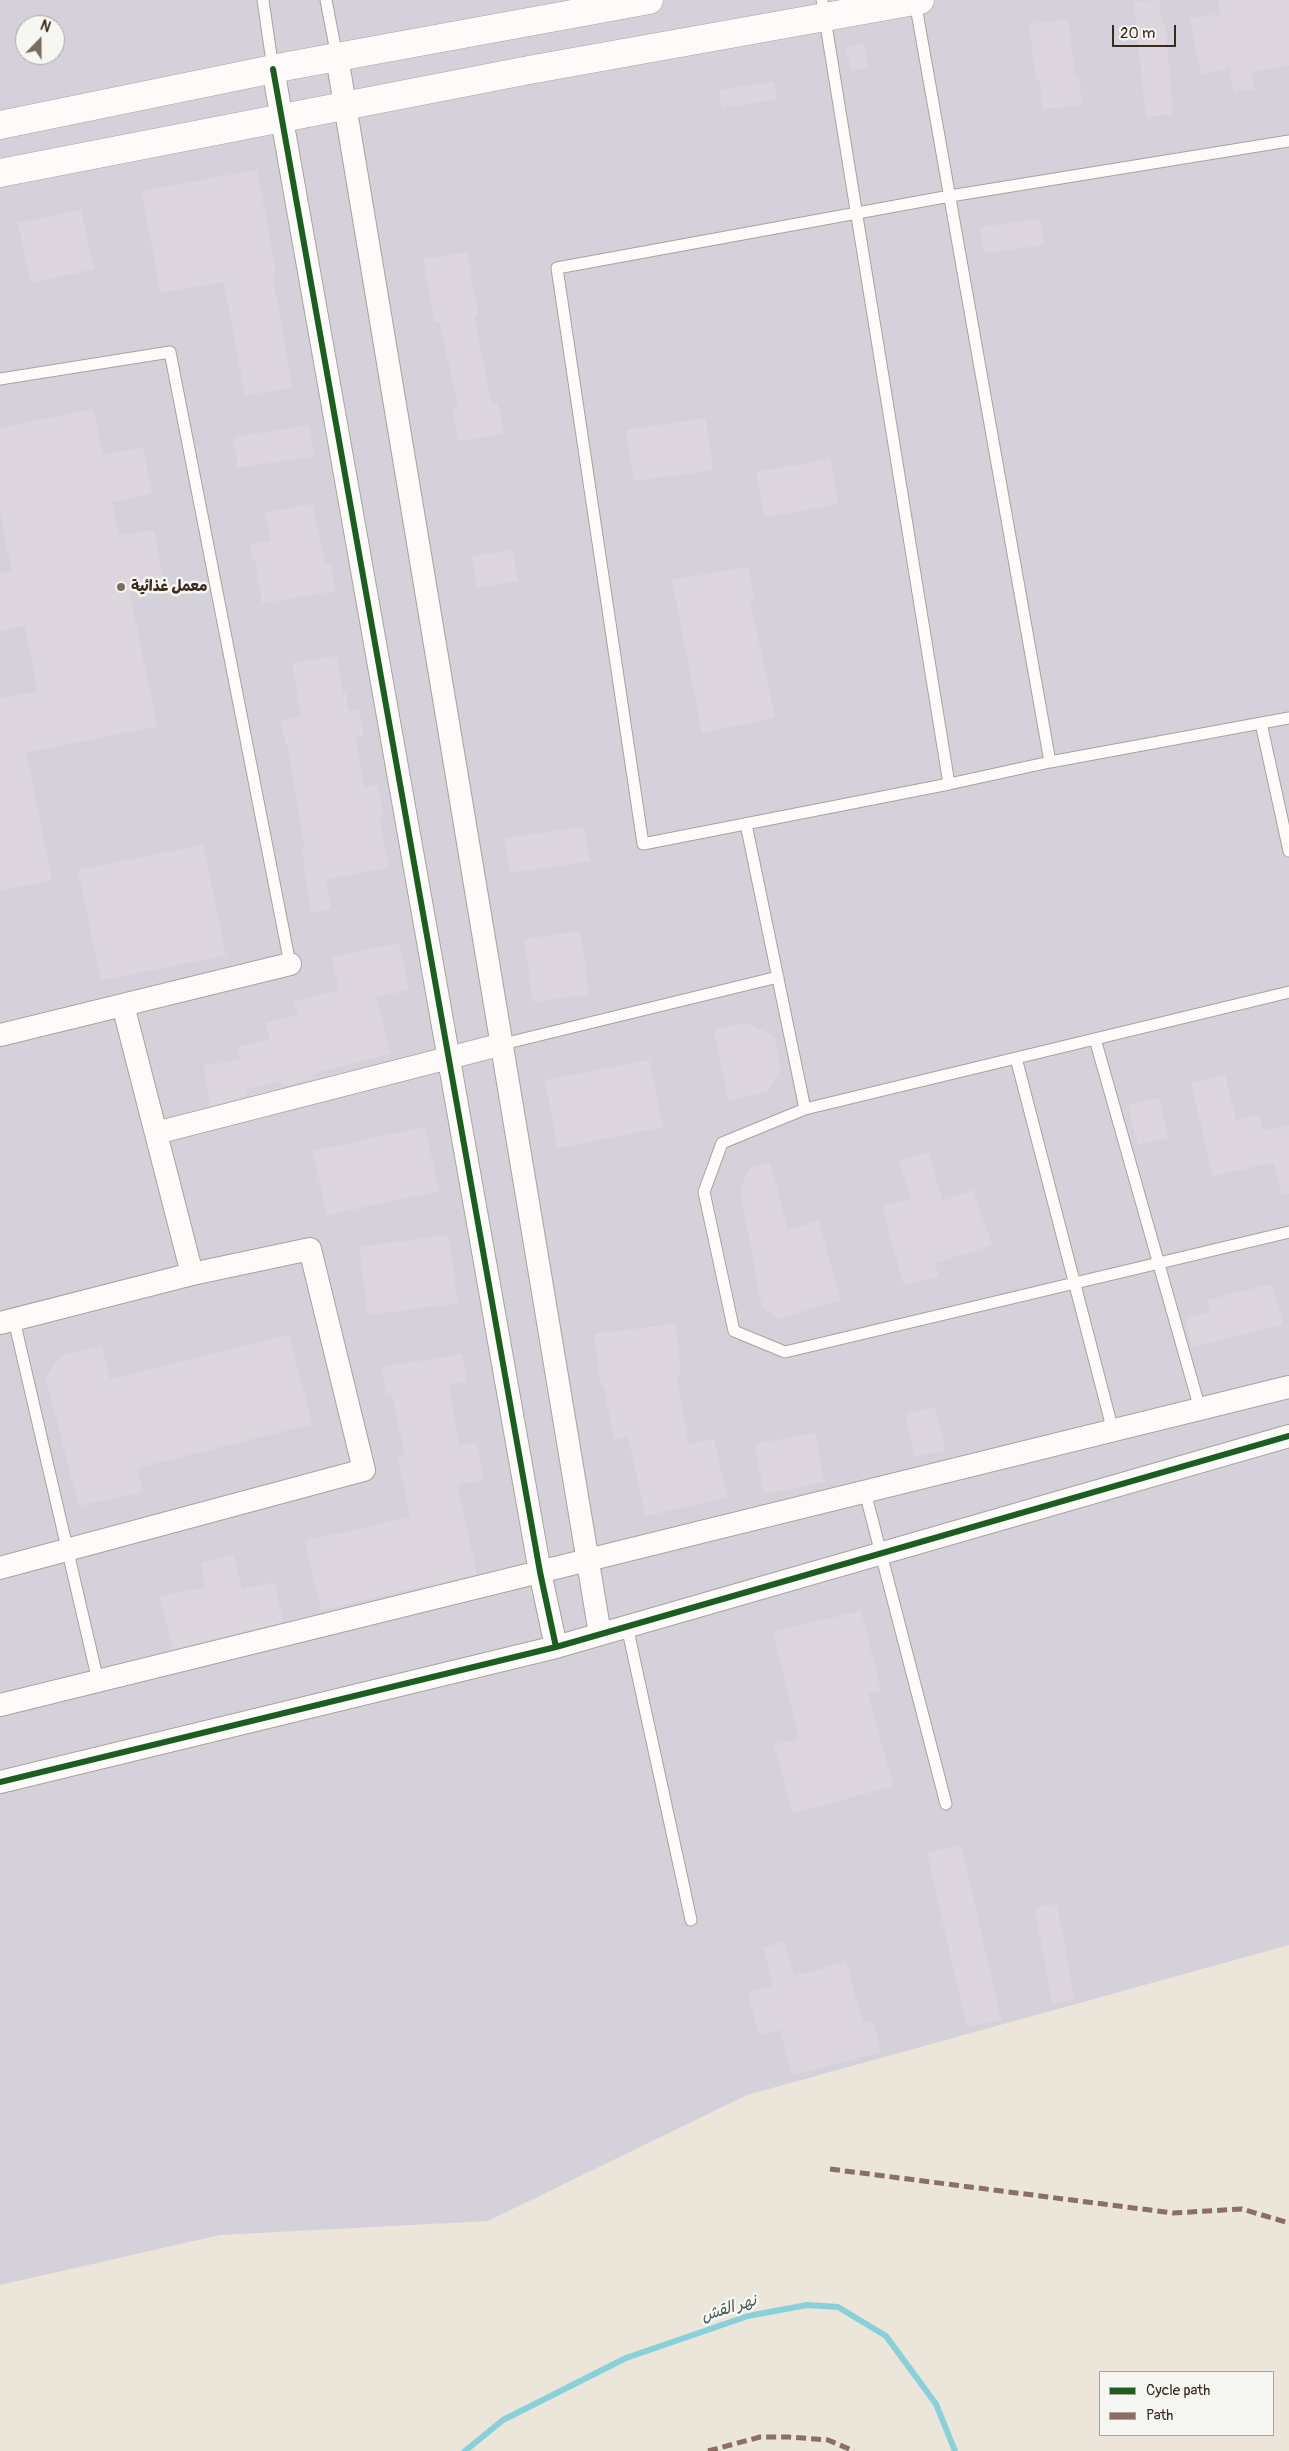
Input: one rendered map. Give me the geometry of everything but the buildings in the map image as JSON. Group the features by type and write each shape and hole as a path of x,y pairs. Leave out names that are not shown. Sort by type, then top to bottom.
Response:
{"street":[{"path":"0,125 273,69 609,4 649,0"},
{"path":"0,173 346,107 823,9 917,0"},
{"path":"336,57 346,107 503,1044 600,1634"},
{"path":"273,69 540,1572 556,1647"},
{"path":"0,1035 290,964"},
{"path":"123,1005 192,1274"},
{"path":"156,1133 503,1044"},
{"path":"0,1568 364,1470 310,1249 192,1274 7,1322"},
{"path":"1,1702 98,1681 1289,1387"},
{"path":"0,1782 556,1647 1289,1436"}],"lane":[{"path":"263,0 273,69"},
{"path":"326,0 336,57"},
{"path":"917,0 1050,762"},
{"path":"823,9 949,784"},
{"path":"1289,141 950,196 557,268 643,844 949,784 1050,762 1289,718"},
{"path":"0,379 170,352 290,964"},
{"path":"1261,723 1289,848"},
{"path":"746,824 806,1110"},
{"path":"503,1044 778,977"},
{"path":"1289,992 806,1110 722,1142 704,1192 734,1331 785,1352 1289,1232"},
{"path":"1095,1039 1200,1409"},
{"path":"1016,1058 1113,1431"},
{"path":"7,1322 68,1550 98,1681"},
{"path":"865,1492 946,1804"},
{"path":"627,1626 691,1920"}],"shaded area":[{"path":"0,0 1289,0 1289,1945 747,2095 488,2221 220,2235 0,2285"}],"waterway":[{"name":"نهر القش","path":"465,2451 503,2420 626,2358 748,2316 807,2305 838,2307 886,2336 936,2404 955,2451"}],"marked path":[{"path":"830,2169 1173,2213 1242,2209 1289,2223"},
{"path":"708,2451 760,2437 828,2440 854,2451"}],"cycle path":[{"path":"273,69 540,1572 556,1647"},
{"path":"0,1782 556,1647 1289,1436"}],"place":[{"name":"معمل غذائية","path":"121,587"}]}
